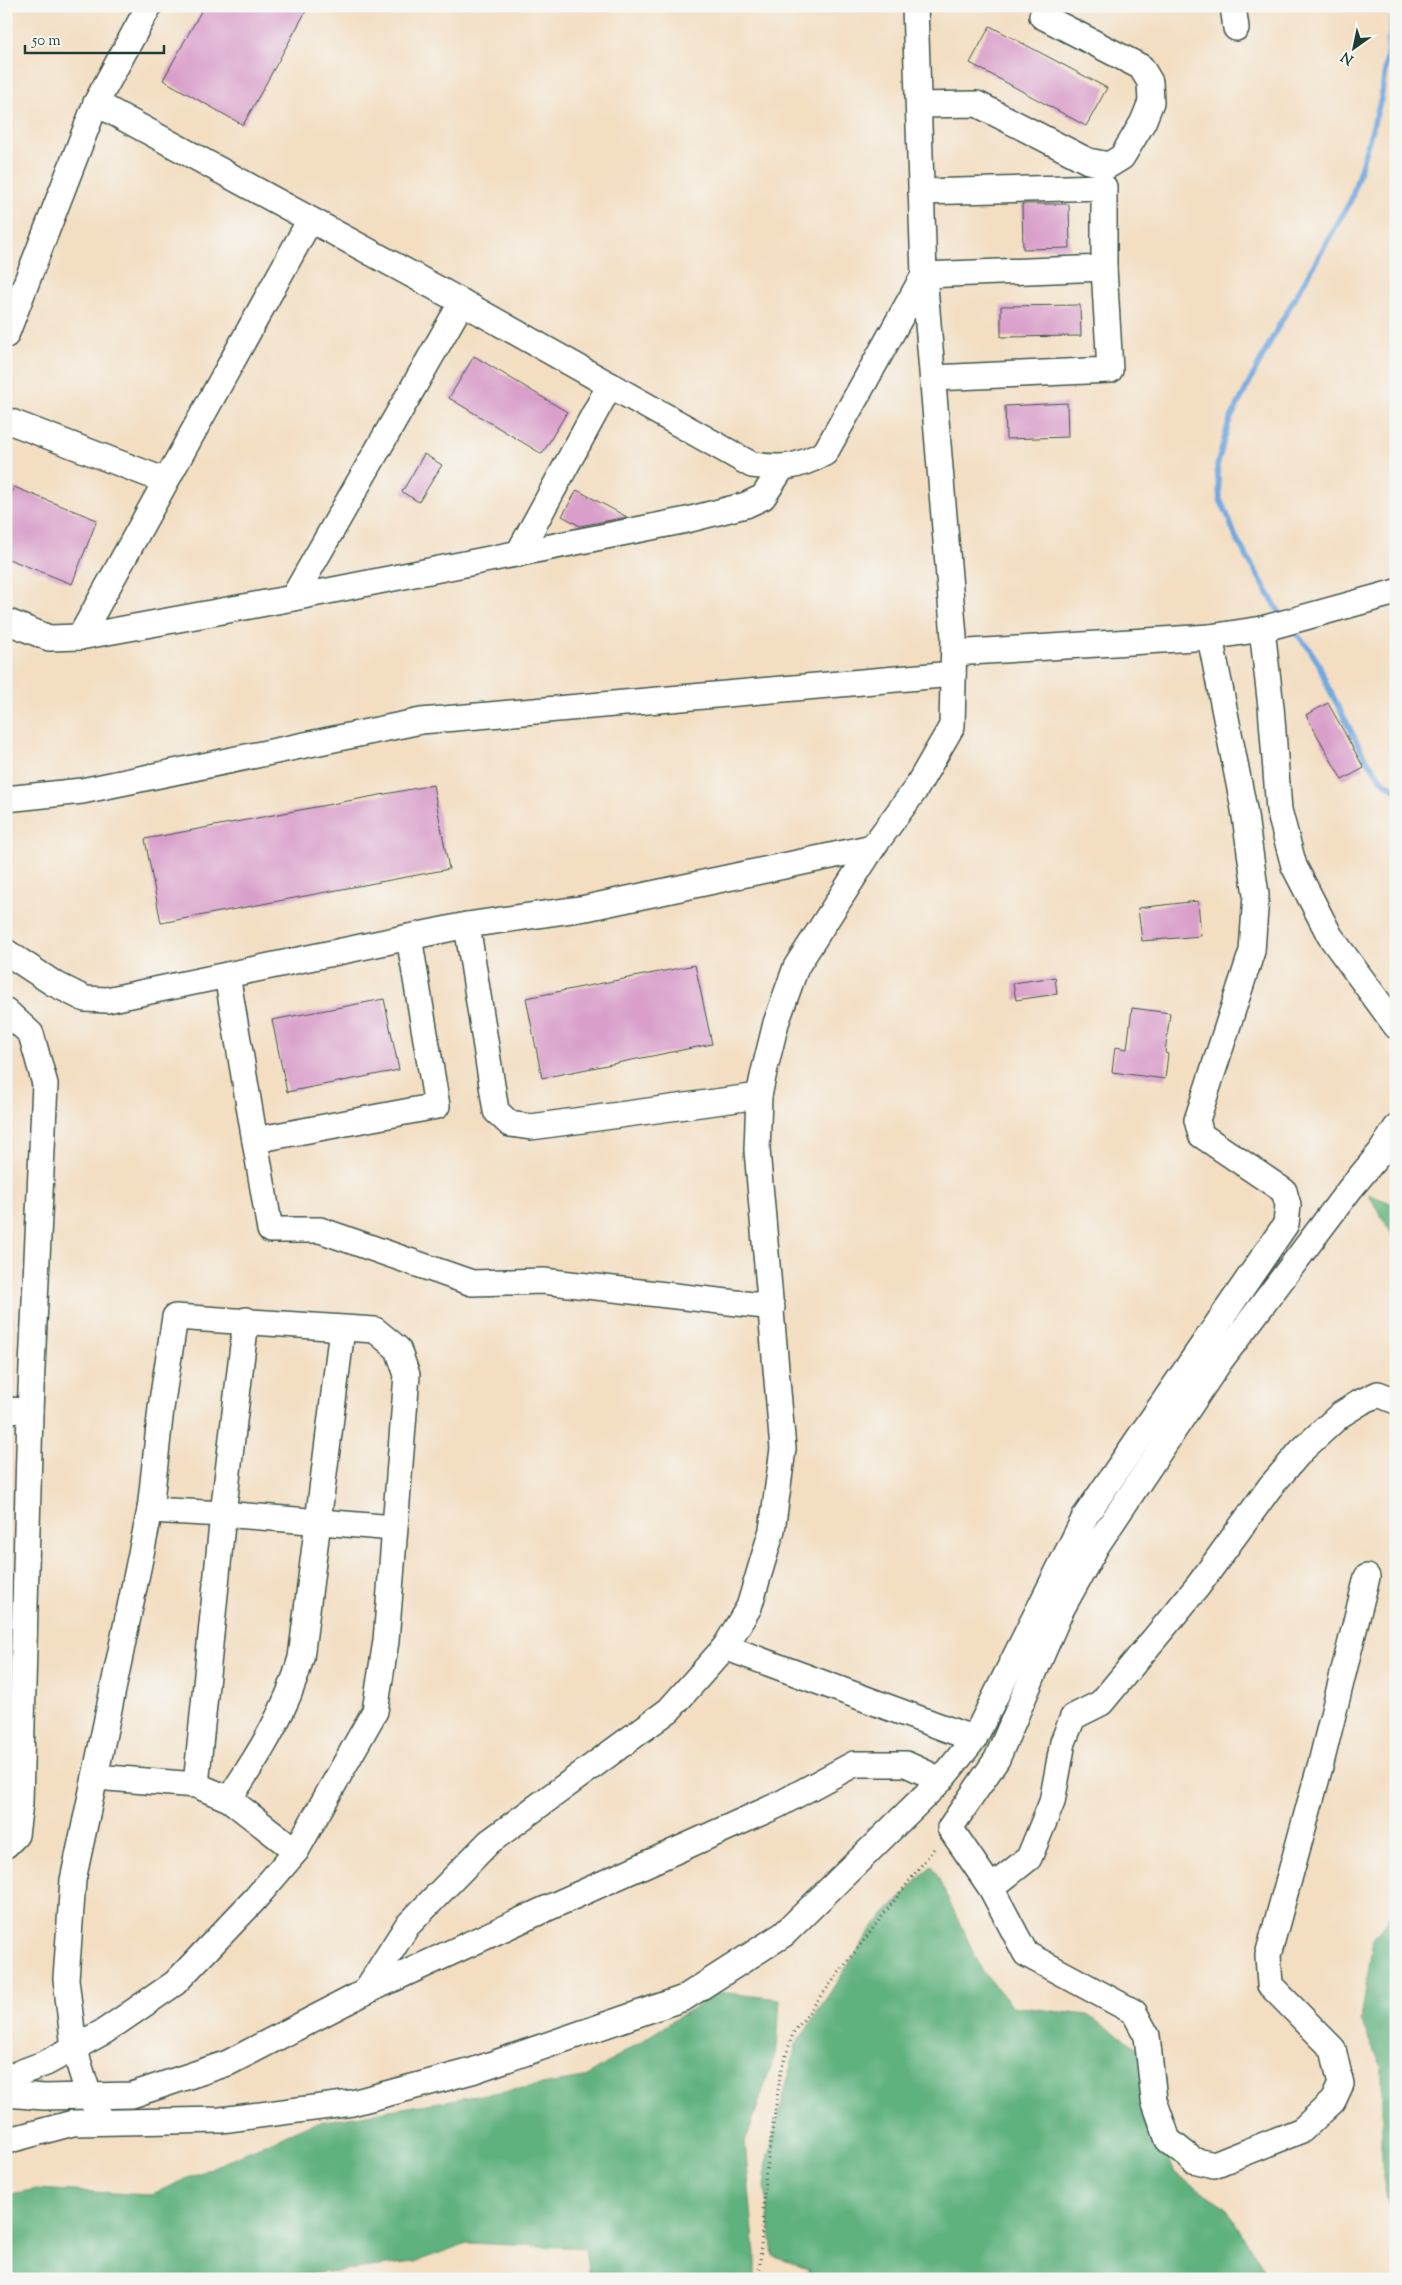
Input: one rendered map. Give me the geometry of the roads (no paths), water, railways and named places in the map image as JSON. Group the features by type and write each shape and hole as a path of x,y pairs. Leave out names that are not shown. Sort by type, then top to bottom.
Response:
{"street":[{"path":"6,336 96,103 149,6"},
{"path":"365,1992 408,1926 489,1842 669,1710 725,1647 749,1607 772,1530 783,1449 757,1150 759,1096 776,1023 796,967 873,846 915,790 952,726 954,637 924,275 915,6"},
{"path":"918,105 977,104 1088,161 1109,165 1122,157 1143,122 1151,102 1150,82 1141,67 1038,10"},
{"path":"96,103 462,302 752,465 782,468 802,464 825,452 924,275"},
{"path":"922,192 1104,188 1104,268 1110,370 933,378"},
{"path":"80,637 310,220"},
{"path":"924,275 1104,268"},
{"path":"293,598 462,302"},
{"path":"518,554 610,385"},
{"path":"6,420 166,481"},
{"path":"6,620 49,638 80,637 518,554 688,520 746,505 763,497 782,468"},
{"path":"6,799 82,791 421,721 1210,637 1262,629 1396,592"},
{"path":"1262,629 1271,707 1279,810 1294,866 1330,936 1396,1026"},
{"path":"6,2141 73,2123 221,2120 352,2102 472,2071 684,1998 784,1934 941,1780 974,1739 1086,1515 1286,1224 1288,1205 1284,1191 1201,1135 1197,1120 1252,951 1256,895 1244,809 1210,637"},
{"path":"6,952 53,983 85,998 107,1000 467,925 586,908 873,846"},
{"path":"467,925 496,1110 510,1124 531,1127 759,1096"},
{"path":"255,1140 437,1106 409,937"},
{"path":"227,975 270,1230 320,1230 472,1283 543,1281 772,1307"},
{"path":"6,1011 31,1034 45,1084 18,1410 20,1803 16,1835 6,1845"},
{"path":"1367,1578 1321,1763 1268,1955 1270,1985 1333,2049 1341,2084 1334,2101 1302,2130 1214,2165 1193,2160 1168,2140 1154,2100 1147,2036 1134,2012 1026,1954 991,1888 950,1828 997,1759 1061,1610 1097,1545 1220,1361 1350,1189 1380,1153 1396,1128"},
{"path":"6,2078 46,2063 74,2048 105,2031 175,1983 255,1899 296,1851 375,1711 386,1641 407,1375 398,1349 375,1330 342,1330 246,1320 176,1317 161,1408 150,1510 74,1880 66,1979 74,2048 89,2096 105,2122"},
{"path":"196,1785 223,1514 246,1320"},
{"path":"229,1799 262,1751 293,1688 301,1658 342,1330"},
{"path":"991,1888 1029,1858 1052,1802 1063,1742 1073,1717 1100,1703 1198,1586 1270,1487 1302,1450 1340,1415 1361,1402 1378,1394 1396,1401"},
{"path":"150,1510 394,1528"},
{"path":"725,1647 974,1739"},
{"path":"6,2094 44,2097 132,2095 228,2063 365,1992 778,1805 854,1764 906,1764 941,1780"},
{"path":"95,1777 196,1785 229,1799 296,1851"}],"waterway":[{"path":"1282,617 1236,538 1220,500 1217,466 1229,422 1277,329 1351,200 1381,99 1392,20 1396,11"},
{"path":"1291,628 1308,647 1319,664 1326,683 1363,754 1382,780 1396,790"}]}
